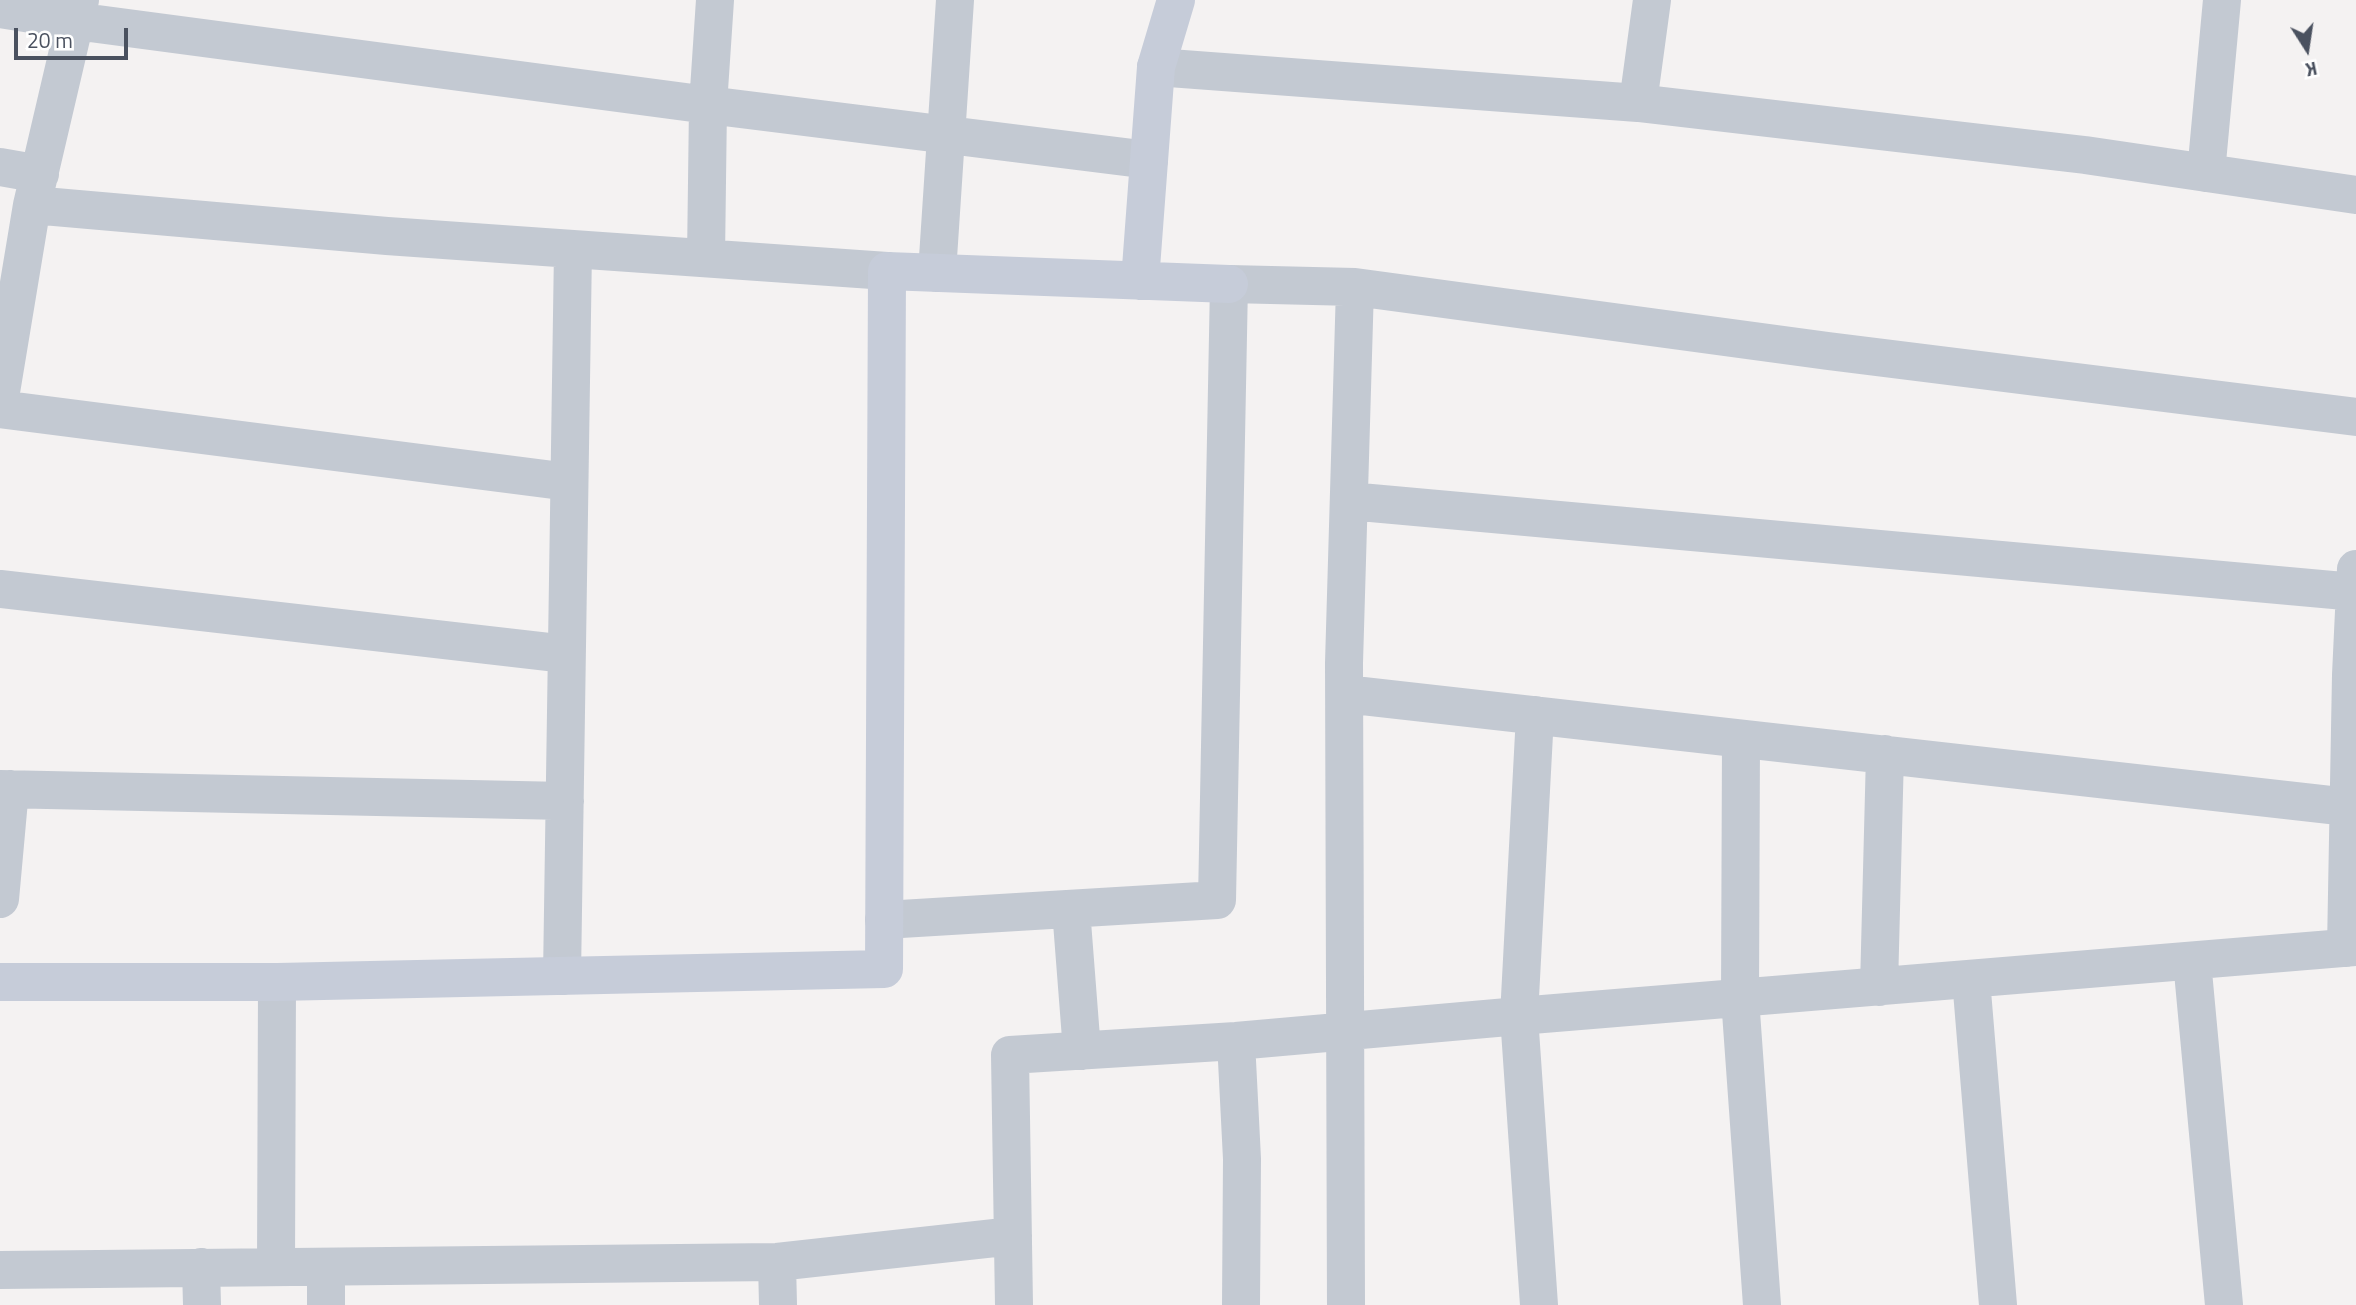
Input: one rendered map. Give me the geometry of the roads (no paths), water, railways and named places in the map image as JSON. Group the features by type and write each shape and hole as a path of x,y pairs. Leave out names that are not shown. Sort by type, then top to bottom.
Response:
{"main road":[{"path":"1140,281 1156,68 1176,0"},
{"path":"0,982 277,982 884,969 887,271 1229,284"}],"street":[{"path":"706,258 708,105 715,0"},
{"path":"937,273 955,0"},
{"path":"1638,103 1652,0"},
{"path":"2206,173 2222,0"},
{"path":"0,9 77,10 708,105 1149,160"},
{"path":"0,398 36,189 77,10"},
{"path":"1156,68 1638,103 2085,155 2356,195"},
{"path":"0,167 36,189 387,236 887,271"},
{"path":"562,976 573,249"},
{"path":"884,920 1217,900 1229,284 1355,287 1828,351 2356,417"},
{"path":"1346,1305 1345,694 1355,287"},
{"path":"0,409 569,482"},
{"path":"1014,1305 1010,1055 1236,1041 2351,948 2356,583 1349,501"},
{"path":"0,589 566,654"},
{"path":"1345,694 1885,754 2351,828"},
{"path":"1535,715 1519,1016 1539,1305"},
{"path":"1741,739 1740,998 1762,1305"},
{"path":"1879,987 1885,754"},
{"path":"0,899 5,789 565,801"},
{"path":"1071,909 1082,1051"},
{"path":"2192,961 2224,1305"},
{"path":"1972,979 1998,1305"},
{"path":"276,1267 277,982"},
{"path":"1236,1041 1242,1159 1241,1305"},
{"path":"0,1270 777,1262 1013,1236"},
{"path":"777,1262 778,1305"},
{"path":"326,1267 326,1305"},
{"path":"201,1268 202,1305"}]}
